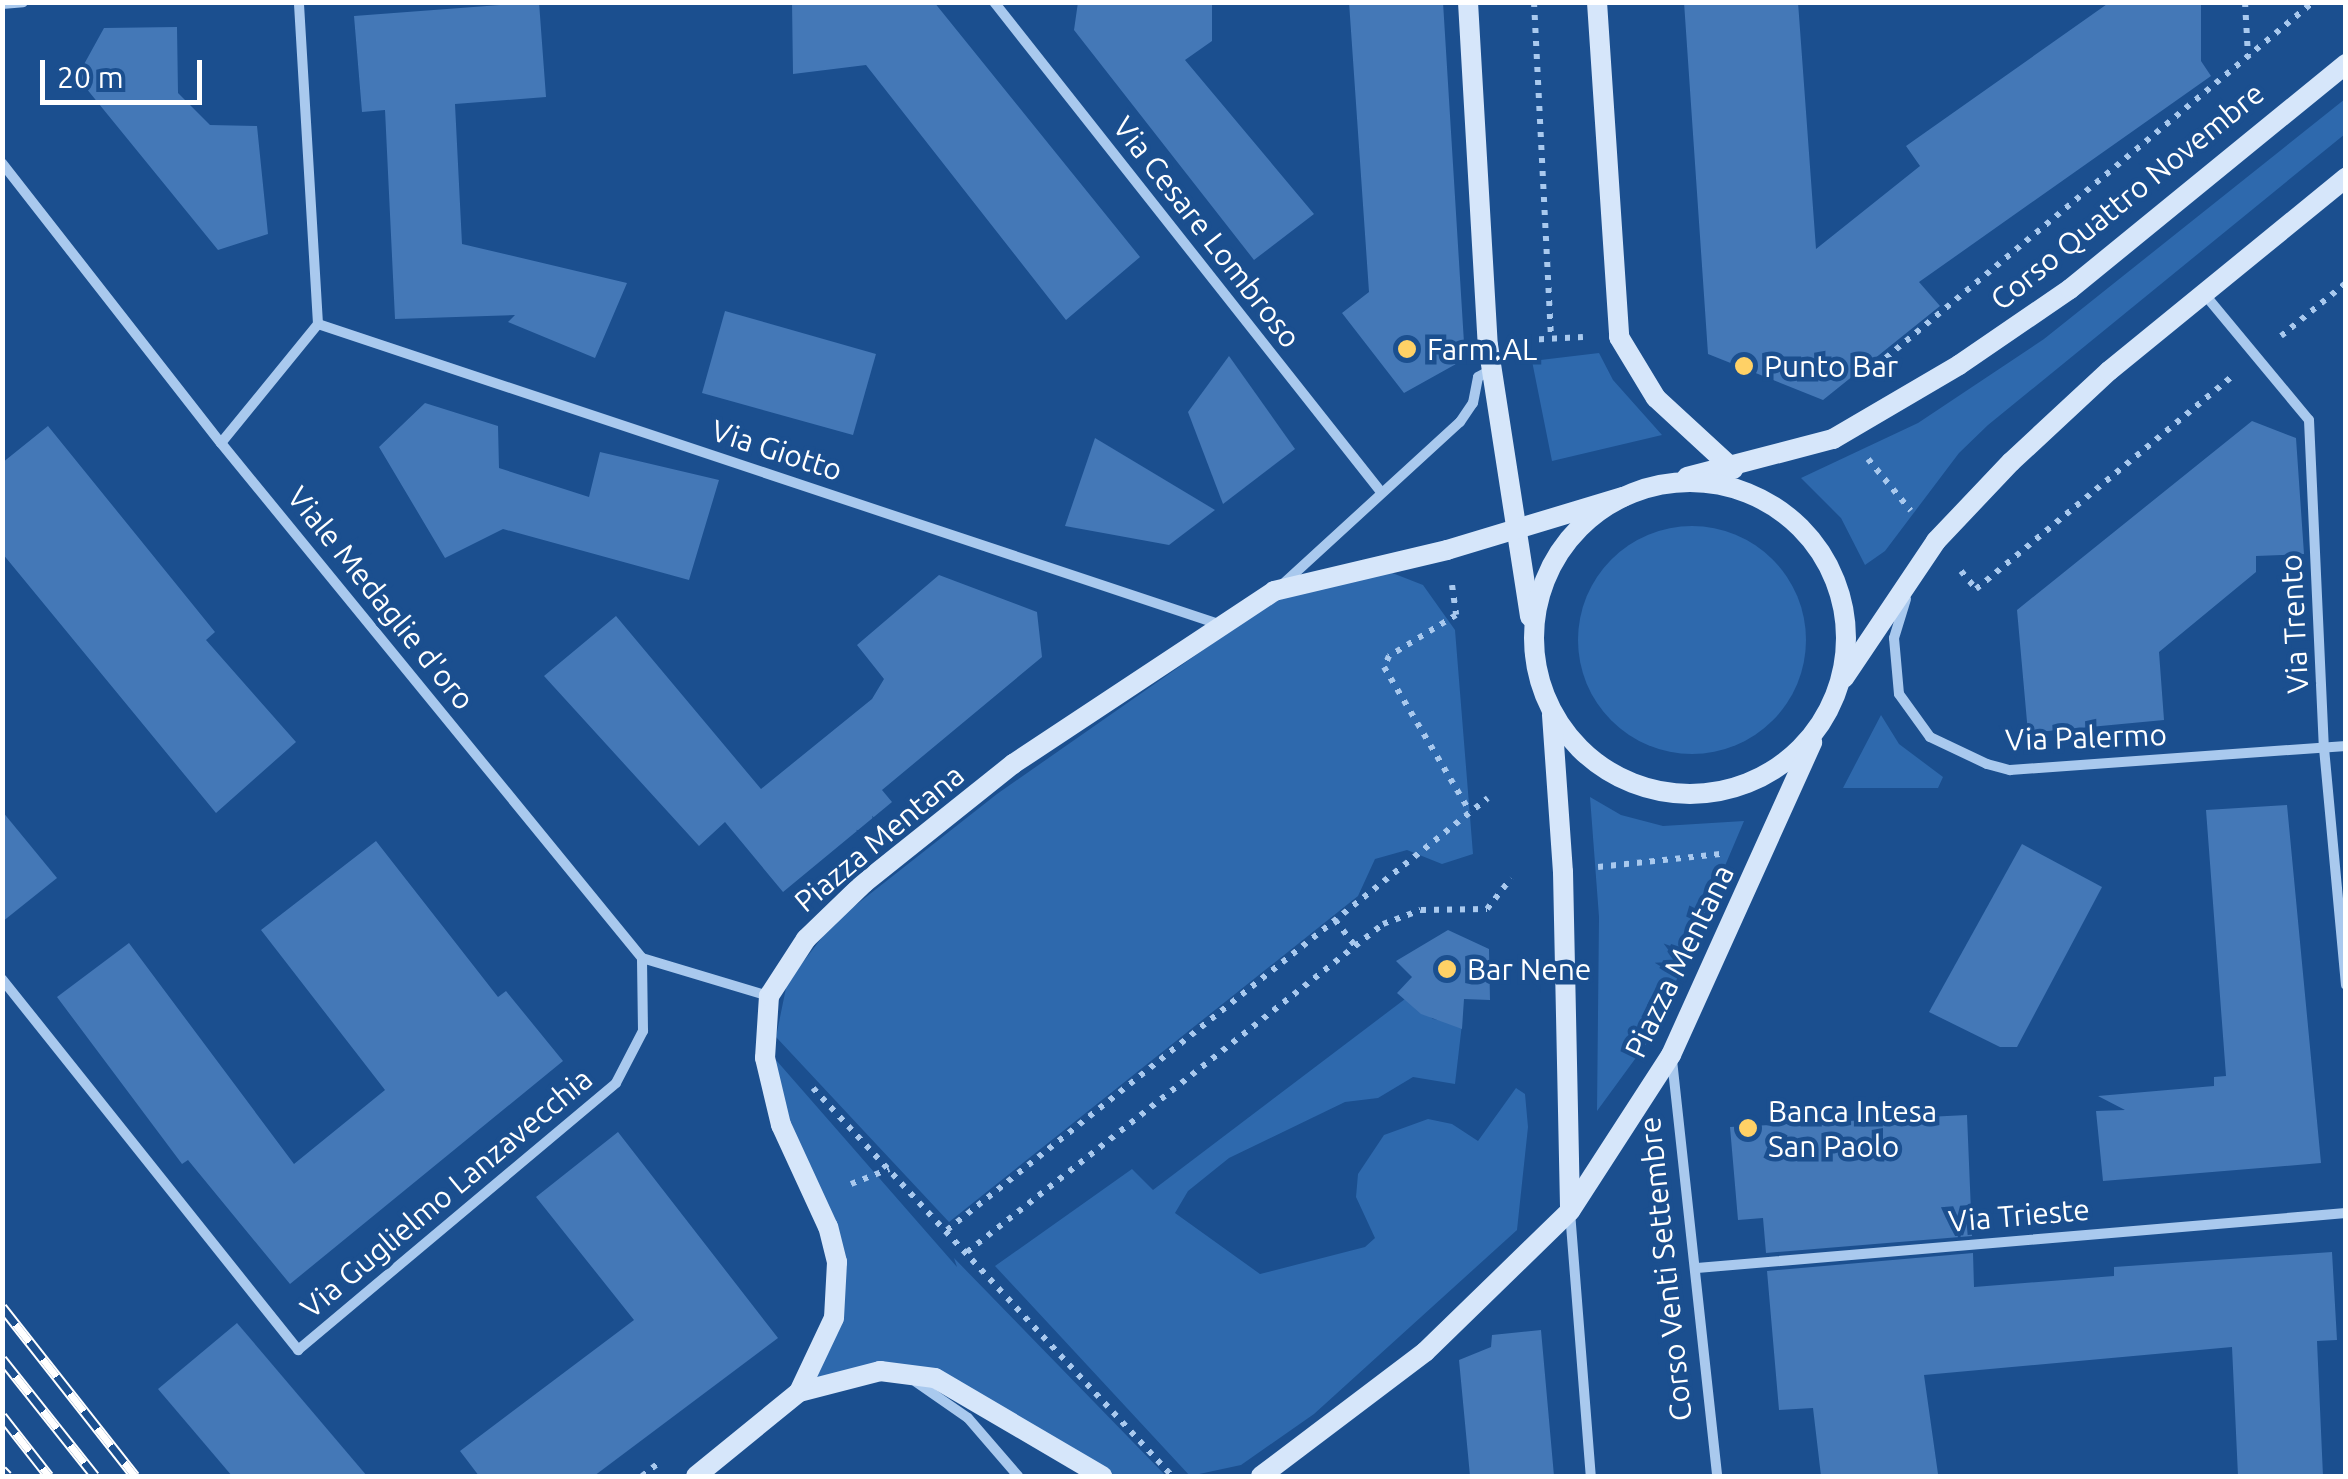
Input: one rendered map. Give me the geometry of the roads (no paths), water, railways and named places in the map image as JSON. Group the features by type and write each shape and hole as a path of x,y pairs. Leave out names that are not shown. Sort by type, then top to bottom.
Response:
{"street":[{"path":"2,4 22,2"},
{"path":"222,443 318,324 299,2"},
{"name":"Via Cesare Lombroso","path":"994,2 1382,492"},
{"path":"1468,2 1488,345 1533,637 1552,712 1563,872 1570,1210 1591,1476"},
{"path":"1596,2 1619,336 1656,398 1791,519 1820,551 1839,590 1846,646 1838,688"},
{"name":"Corso Quattro Novembre","path":"1668,483 1726,464 1833,439 1959,364 2070,289 2346,64"},
{"name":"Viale Medaglie d'oro","path":"2,164 222,443 642,958"},
{"path":"1552,712 1570,739 1607,770 1635,784 1682,793 1754,780 1789,758 1818,726 1838,688 1936,541 2108,371 2206,296 2346,178"},
{"name":"Via Trento","path":"2206,296 2309,420 2324,748 2346,986"},
{"name":"Via Giotto","path":"318,324 1219,624"},
{"name":"Piazza Mentana","path":"769,996 806,940 864,884 1014,764 1219,624 1274,592 1466,415 1478,377 1491,370"},
{"path":"1533,637 1554,561 1583,524 1623,496 1668,483 1728,486 1791,519"},
{"name":"Piazza Mentana","path":"1274,592 1516,529 1623,496"},
{"name":"Via Palermo","path":"1936,541 1902,608 1894,672 1912,716 1942,745 2010,770 2346,746"},
{"name":"Piazza Mentana","path":"1261,1476 1424,1352 1570,1210 1671,1055 1818,726"},
{"path":"642,958 769,996 766,1058 781,1125 818,1196 837,1262 834,1318 799,1392"},
{"name":"Via Guglielmo Lanzavecchia","path":"2,979 298,1350 616,1083 643,1031 642,958"},
{"name":"Corso Venti Settembre","path":"1671,1055 1717,1476"},
{"name":"Via Trieste","path":"1697,1268 2346,1213"},
{"path":"866,1373 906,1378 929,1389 968,1418 1018,1476"},
{"path":"696,1476 799,1392 866,1373 935,1378 1102,1476"}],"railway":[{"path":"2,1307 135,1476"},
{"path":"2,1359 95,1476"},
{"path":"2,1416 49,1476"},
{"path":"2,1470 8,1476"}],"place":[{"name":"Farm.AL","path":"1407,349"},
{"name":"Punto Bar","path":"1744,366"},
{"name":"Bar Nene","path":"1447,969"},
{"name":"Banca Intesa San Paolo","path":"1748,1128"}]}
